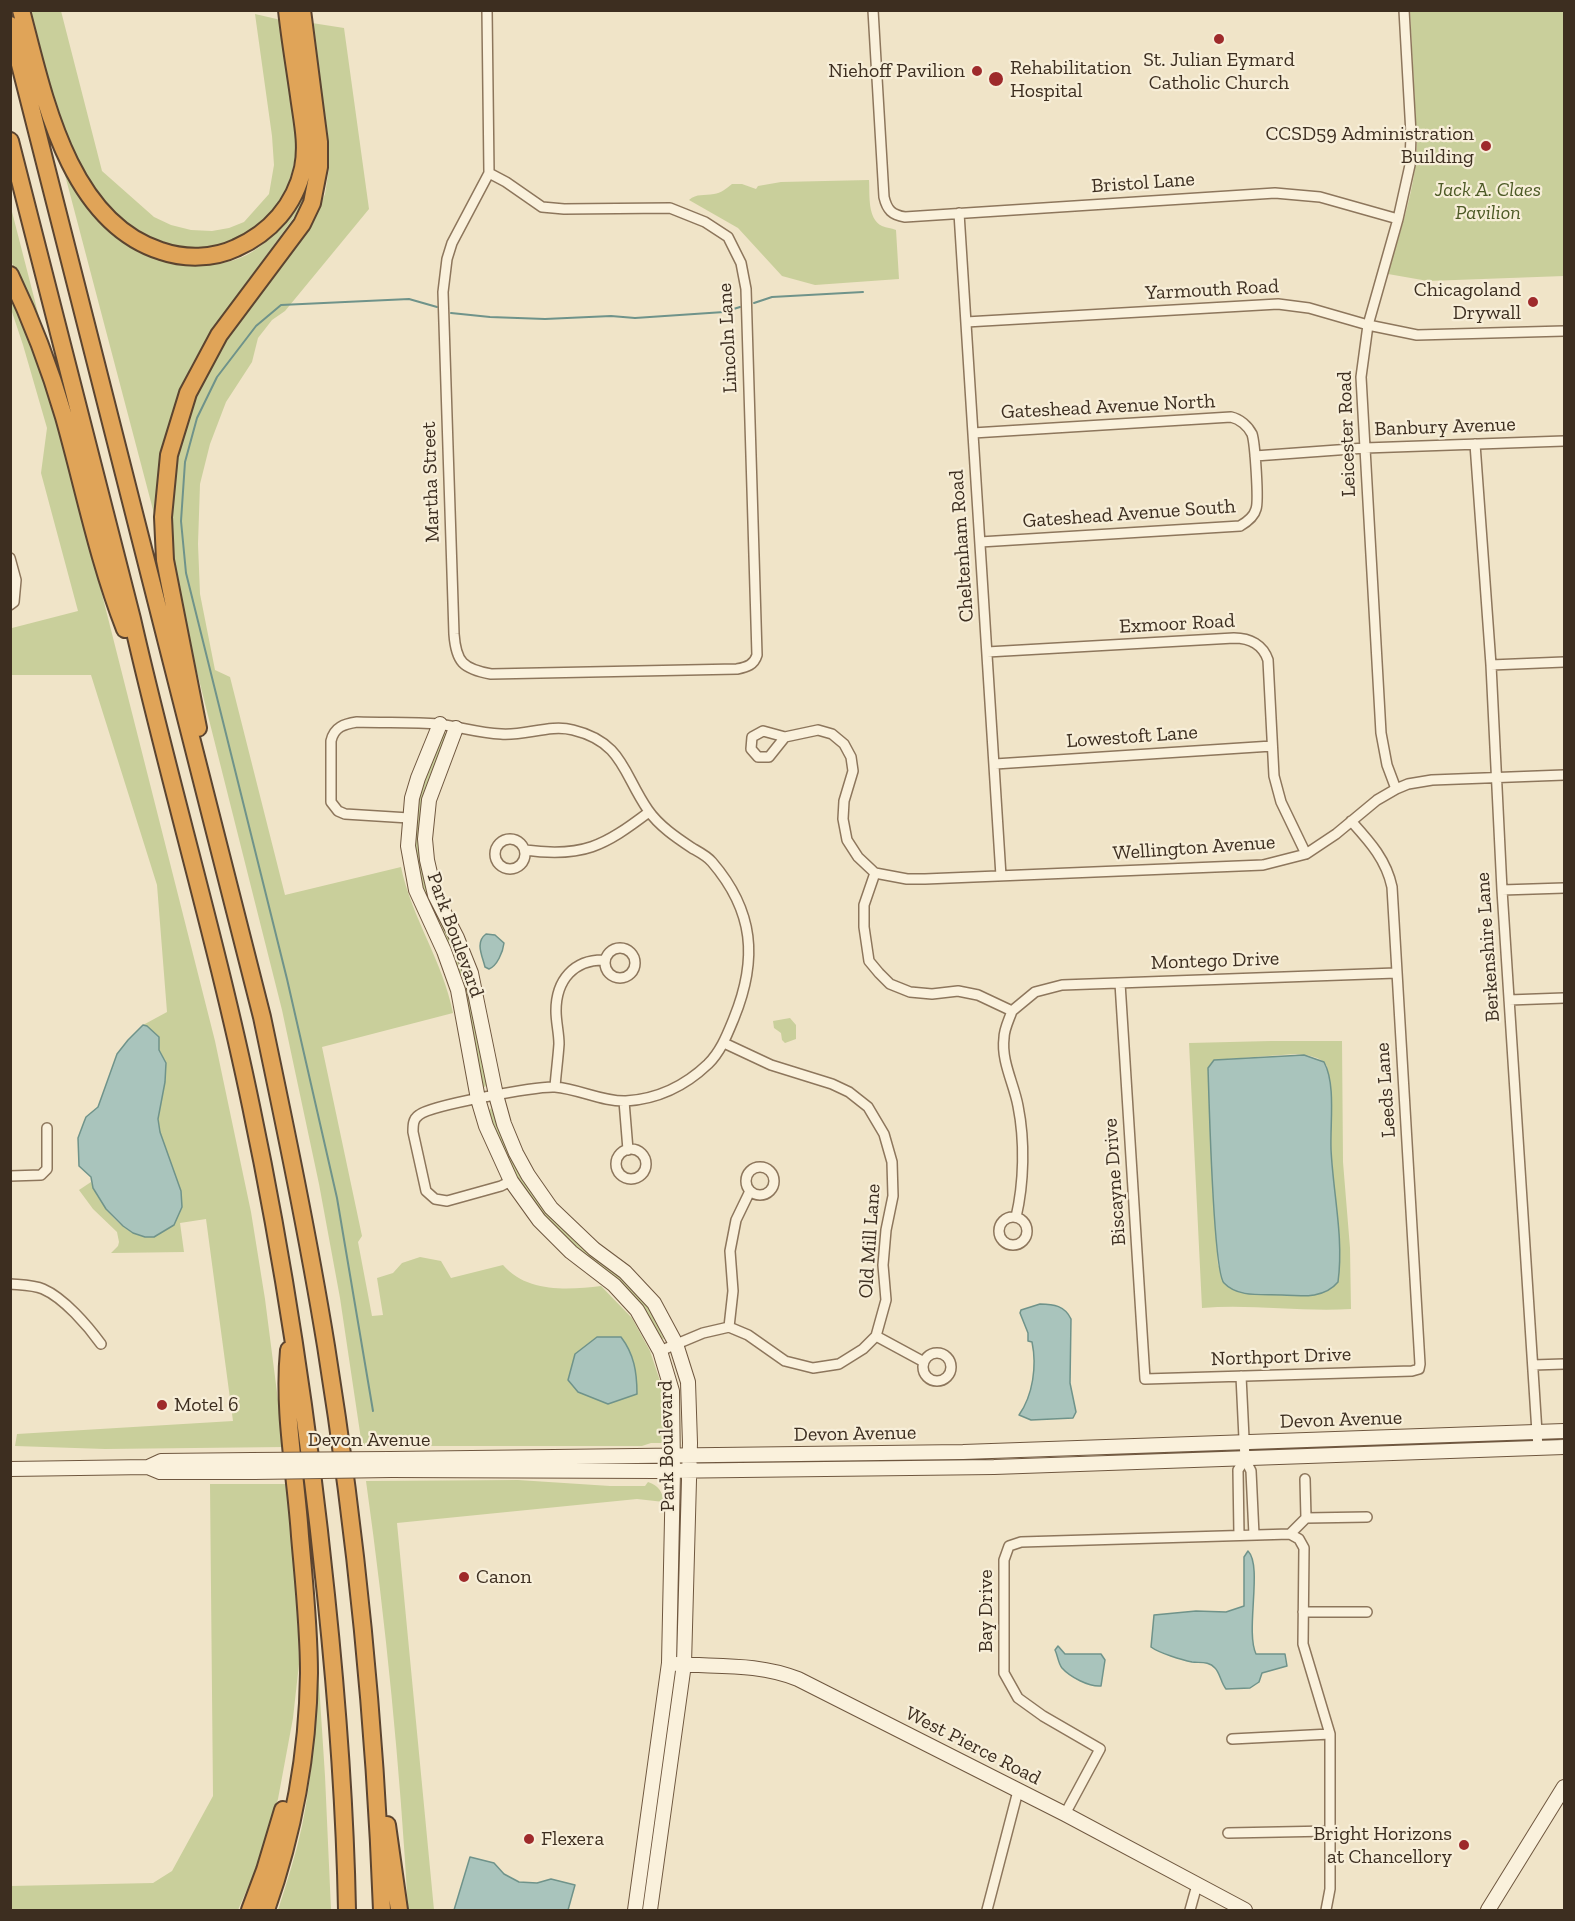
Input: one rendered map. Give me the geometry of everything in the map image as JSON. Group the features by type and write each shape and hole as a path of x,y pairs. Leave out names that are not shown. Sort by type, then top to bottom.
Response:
{"highway":[{"path":"21,10 57,135 81,183 96,205 127,234 148,247 171,255 193,257 231,250 249,242 279,218 297,188 303,167 305,142 298,36 302,10"},
{"path":"215,835 193,694 165,560 163,517 169,455 188,393 219,335 302,224 312,203 319,167 319,142 298,36 287,10"},
{"path":"10,25 262,1017 293,1162 320,1309 355,1551 367,1683 382,1911"},
{"path":"10,141 211,930 251,1106 292,1322 315,1481 339,1718 347,1911"},
{"path":"10,275 37,337 52,380 107,579 147,686"},
{"path":"266,1911 277,1881 295,1806 303,1756 309,1674 286,1380 292,1322"},
{"path":"250,1911 279,1829 291,1779 309,1674"},
{"path":"367,1683 399,1911"}],"street":[{"name":"Martha Street","path":"487,10 489,174 452,243 447,258 443,292 455,648 460,660 467,668 491,674 737,669 747,667 755,660"},
{"name":"Bristol Lane","path":"873,10 883,186 885,204 888,210 895,215 905,217 1275,193 1340,201 1398,219"},
{"name":"Leicester Road","path":"1396,789 1387,765 1382,733 1361,377 1368,325 1408,182 1412,149 1404,10"},
{"name":"Lincoln Lane","path":"489,174 506,182 542,207 564,209 670,208 705,222 728,237 741,263 746,289 757,655 755,660"},
{"name":"Cheltenham Road","path":"959,213 1001,876"},
{"name":"Yarmouth Road","path":"966,322 1278,304 1309,308 1368,325 1424,336 1564,331"},
{"name":"Gateshead Avenue North","path":"973,433 1231,417 1249,428 1254,441 1255,456"},
{"name":"Banbury Avenue","path":"1255,456 1365,448 1564,441"},
{"name":"Berkenshire Lane","path":"1475,444 1491,665 1495,777 1538,1448"},
{"name":"Gateshead Avenue South","path":"980,543 1240,526 1249,521 1256,510 1255,456"},
{"path":"10,558 16,580 14,602 10,605"},
{"name":"Exmoor Road","path":"987,652 1248,639 1260,647 1268,660 1272,746 1277,789 1306,854"},
{"path":"1491,665 1564,662"},
{"path":"409,818 345,814 338,811 331,802 332,733 346,723 357,722 440,724 502,735 562,727 595,736 619,757 649,812 674,836 710,859 728,883 743,910 748,935 749,961 741,1000 724,1043 710,1062 679,1086 649,1098 624,1101 555,1087 523,1089 418,1115 414,1122 413,1132 426,1191 435,1199 447,1202 511,1181"},
{"name":"Park Boulevard","path":"440,724 418,778 409,818 408,846 416,890 444,951 458,990 478,1099 490,1135 511,1181 534,1213 571,1252 626,1297 650,1330 660,1352 672,1391 673,1471 669,1663 635,1911"},
{"name":"Park Boulevard","path":"456,728 429,800 425,831 427,860 435,895 471,972 504,1124 516,1153 551,1208 580,1237 625,1272 654,1304 676,1344 688,1382 689,1471 684,1664 650,1911"},
{"path":"785,737 818,730 832,734 844,744 851,757 852,771 844,801 843,819 846,840 858,857 875,873 864,905 864,927 869,961 890,984 910,992 932,994 958,991 978,995 1012,1011 1004,1038 1006,1062 1019,1108 1021,1132 1022,1172 1016,1217"},
{"name":"Lowestoft Lane","path":"994,764 1272,746"},
{"name":"Wellington Avenue","path":"875,873 907,879 1251,867 1276,863 1306,854 1336,834 1377,800 1396,789 1425,781 1564,775"},
{"path":"525,850 569,853 587,849 622,832 649,812"},
{"name":"Leeds Lane","path":"1351,821 1375,848 1389,873 1392,887 1419,1369"},
{"path":"1502,890 1564,888"},
{"path":"555,1087 559,1044 556,1010 562,983 571,971 584,962 605,960"},
{"name":"Montego Drive","path":"1012,1011 1035,992 1062,985 1396,973"},
{"name":"Biscayne Drive","path":"1120,983 1145,1379"},
{"path":"1509,1000 1564,998"},
{"name":"Old Mill Lane","path":"724,1043 771,1065 832,1084 849,1092 868,1107 884,1134 892,1162 892,1196 883,1266 886,1300 876,1336"},
{"path":"624,1101 628,1150"},
{"path":"10,1176 41,1175 46,1169 47,1128"},
{"path":"729,1327 733,1291 730,1251 736,1220 750,1191"},
{"path":"10,1284 43,1289 57,1298 89,1327 101,1344"},
{"path":"660,1352 703,1334 729,1327 748,1335 785,1361 813,1368 839,1364 863,1349 876,1336 924,1362"},
{"path":"1533,1365 1564,1364"},
{"name":"Northport Drive","path":"1145,1379 1419,1369"},
{"path":"1241,1376 1245,1458 1251,1471 1254,1535"},
{"name":"Devon Avenue","path":"10,1469 148,1467 161,1461 253,1466 391,1465 673,1455 963,1452 1564,1431"},
{"name":"Devon Avenue","path":"391,1465 673,1471 983,1467 1564,1447"},
{"path":"1239,1535 1238,1470 1245,1458"},
{"path":"1305,1479 1306,1518"},
{"path":"1326,1911 1330,1889 1330,1734 1303,1644 1304,1548 1299,1539 1290,1534 1306,1518 1367,1516"},
{"name":"Bay Drive","path":"1065,1814 1100,1749 1043,1716 1018,1698 1004,1673 1004,1560 1009,1546 1021,1542 1290,1534"},
{"path":"1303,1612 1367,1612"},
{"name":"West Pierce Road","path":"669,1663 745,1666 788,1675 1065,1814 1245,1911"},
{"path":"1232,1739 1330,1734"},
{"path":"1488,1911 1564,1787"},
{"path":"987,1911 1018,1791"},
{"path":"1228,1833 1330,1831"},
{"path":"1190,1911 1197,1885"}],"green space":[{"path":"30,11 61,11 102,171 154,217 171,225 191,230 212,231 244,222 269,194 274,165 272,136 255,14 281,20 297,143 287,187 273,210 251,230 229,242 211,246 193,248 175,246 135,231 110,209 89,180 72,148 47,77"},
{"name":"Jack A. Claes Pavilion","path":"1410,11 1564,11 1564,276 1428,281 1388,274 1407,209 1416,160"},
{"path":"312,23 344,28 369,209 285,311 272,320 258,338 252,362 226,402 210,444 200,484 198,544 200,594 215,670 230,677 285,895 401,867 412,904 442,976 453,1013 322,1047 362,1236 358,1242 372,1316 383,1315 377,1278 393,1273 402,1263 420,1257 441,1261 451,1278 503,1265 524,1281 549,1288 601,1286 632,1318 650,1351 662,1387 665,1443 651,1443 642,1446 362,1446 340,1298 319,1184 282,1010 193,656 175,571 170,523 172,479 183,432 197,390 224,343 312,225 325,194 329,168 328,136"},
{"path":"60,156 72,180 101,224 135,250 167,262 220,264 252,252 269,240 283,225 306,191 299,210 220,319 196,357 178,395 165,438 161,461 156,504 157,525"},
{"path":"869,180 870,206 874,218 882,226 896,230 899,279 815,285 782,276 738,228 689,200 698,196 719,193 732,184 742,184 756,189 758,186 781,182"},
{"path":"10,204 48,352 11,261"},
{"path":"10,290 42,367 65,448 215,1041 251,1212 284,1447 105,1449 15,1446 17,1434 233,1421 206,1219 180,1223 184,1252 111,1253 118,1246 117,1232 93,1209 79,1190 91,1182 112,1216 130,1231 154,1237 174,1225 168,1160 158,1119 166,1063 159,1050 159,1037 143,1025 167,1012 157,885 91,675 11,675 12,628 78,611 41,473 47,428 11,309"},
{"path":"443,732 448,734 429,780 421,819 452,941 464,970 487,1083 485,1087 482,1086 423,895 414,843 418,798"},
{"path":"790,1018 796,1025 796,1039 785,1043 781,1033 774,1028 773,1021"},
{"path":"1342,1041 1343,1162 1350,1248 1351,1309 1202,1308 1189,1043","holes":["1295,1054 1317,1058 1327,1066 1340,1269 1318,1294 1306,1296 1250,1294 1218,1265 1208,1072 1214,1060"]},
{"path":"491,1108 511,1154 648,1306 664,1339 660,1338 550,1223 519,1185 495,1134 488,1112"},
{"path":"518,1480 610,1486 645,1486 648,1482 659,1489 664,1502 637,1499 397,1523 434,1910 408,1910 392,1696 366,1481"},
{"path":"210,1484 288,1484 297,1600 299,1664 293,1718 278,1799 259,1862 238,1910 11,1910 10,1886 153,1883 172,1871 213,1796"},
{"path":"318,1668 331,1910 278,1910 297,1847 306,1806 313,1747"}],"water":[{"path":"486,934 495,935 504,943 495,965 489,969 485,967 480,949 481,941"},
{"path":"143,1025 159,1037 159,1050 166,1063 158,1119 160,1132 181,1191 182,1207 174,1225 154,1237 133,1233 123,1226 106,1209 93,1188 91,1177 79,1166 78,1138 86,1117 98,1107 117,1054"},
{"path":"1304,1055 1324,1062 1330,1081 1332,1166 1340,1249 1338,1282 1326,1291 1312,1295 1243,1293 1224,1283 1220,1272 1214,1218 1208,1068 1214,1060"},
{"path":"1040,1304 1058,1307 1066,1311 1071,1319 1070,1383 1076,1412 1073,1418 1031,1420 1019,1415 1031,1389 1034,1361 1032,1342 1028,1341 1028,1333 1020,1313 1021,1310"},
{"path":"597,1337 621,1337 634,1364 637,1394 608,1404 578,1392 568,1380 575,1354"},
{"path":"1248,1551 1254,1570 1252,1630 1256,1654 1285,1654 1287,1666 1262,1673 1259,1682 1250,1688 1226,1689 1217,1670 1210,1664 1182,1660 1151,1647 1154,1615 1196,1611 1226,1612 1244,1606 1244,1557"},
{"path":"1058,1646 1065,1654 1101,1654 1105,1660 1101,1686 1085,1683 1065,1671 1055,1650"},
{"path":"470,1857 494,1863 504,1874 519,1882 537,1883 551,1879 575,1885 568,1910 454,1910"}],"waterway":[{"path":"754,303 772,297 863,292"},
{"path":"373,1411 337,1198 287,979 186,573 181,521 185,462 197,418 217,377 256,326 281,305 409,299 437,307"},
{"path":"451,313 545,319 611,316 635,318 724,312 740,307"}],"place":[{"name":"St. Julian Eymard Catholic Church","path":"1219,39"},
{"name":"Niehoff Pavilion","path":"977,71"},
{"name":"Rehabilitation Hospital","path":"996,79"},
{"name":"CCSD59 Administration Building","path":"1486,146"},
{"name":"Chicagoland Drywall","path":"1533,302"},
{"name":"Motel 6","path":"162,1405"},
{"name":"Canon","path":"464,1577"},
{"name":"Flexera","path":"529,1839"},
{"name":"Bright Horizons at Chancellory","path":"1464,1845"}]}
